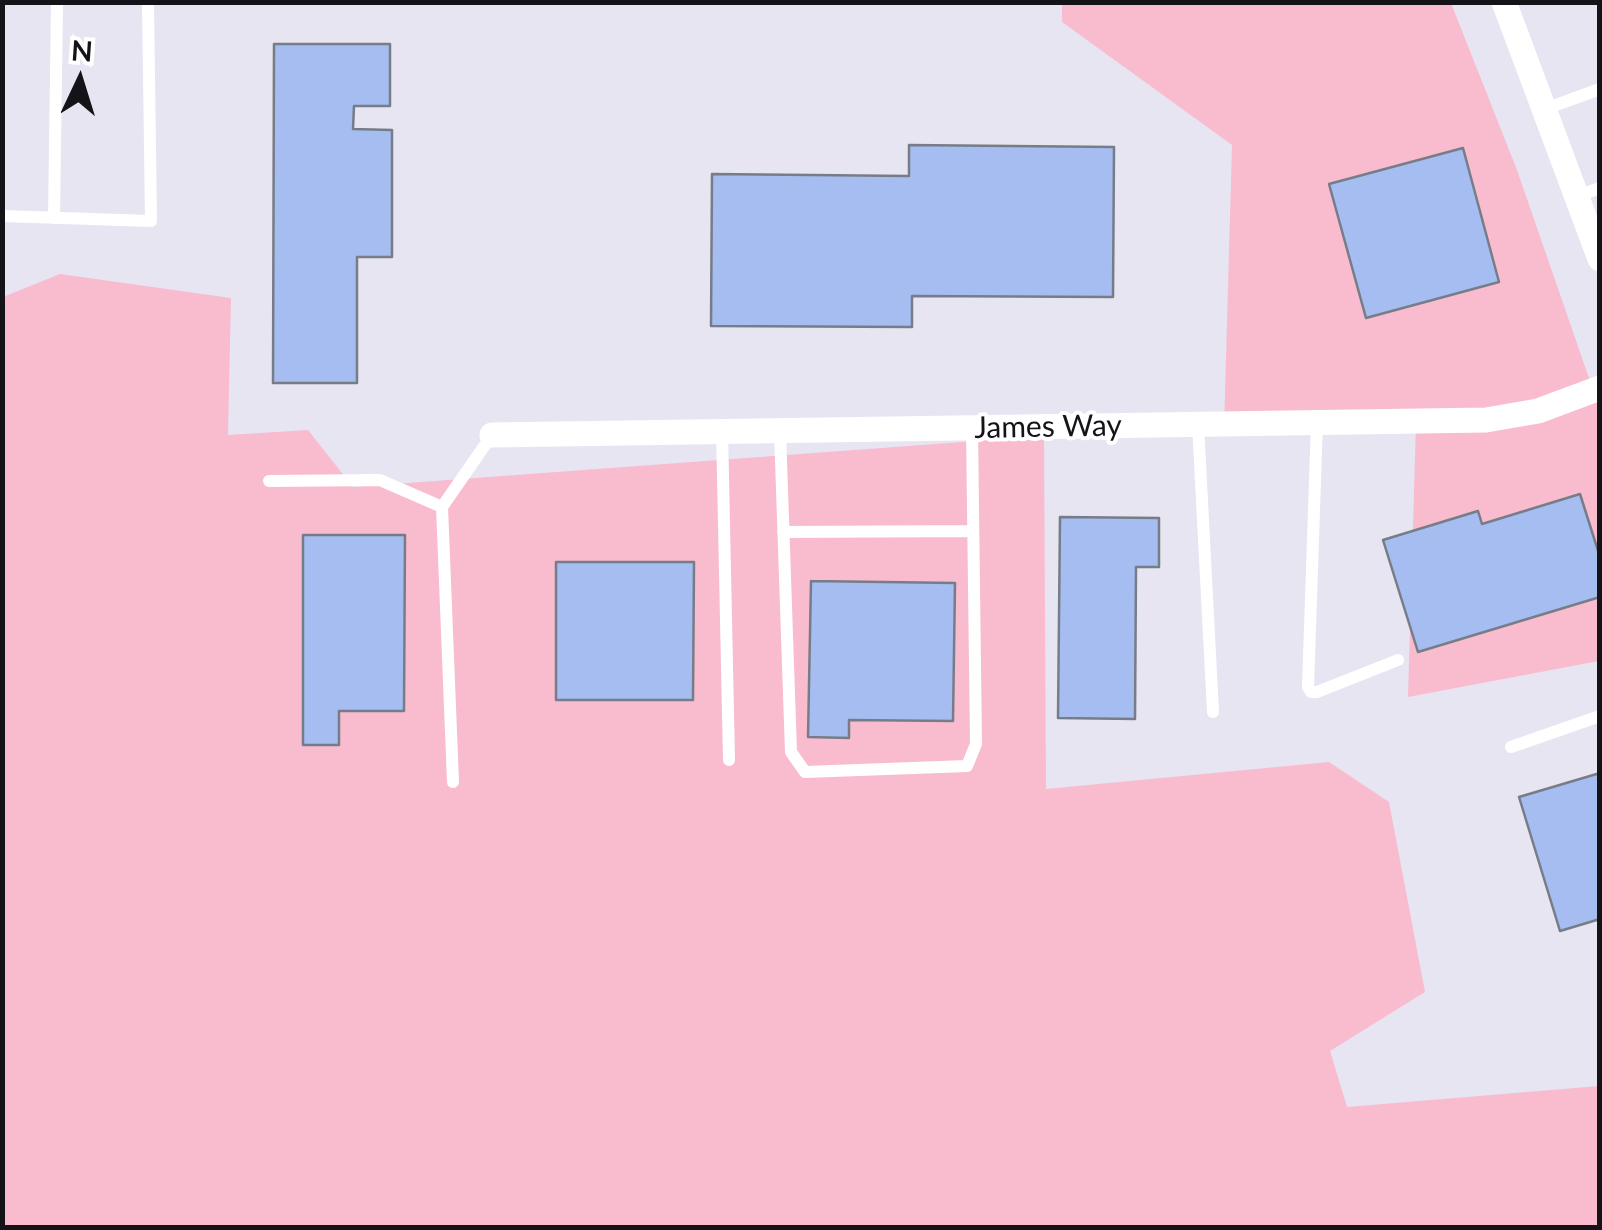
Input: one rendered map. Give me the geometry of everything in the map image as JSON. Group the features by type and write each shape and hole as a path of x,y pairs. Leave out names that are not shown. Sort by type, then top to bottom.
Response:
{"street":[{"path":"1504,2 1545,109 1588,192 1600,259"},
{"name":"James Way","path":"492,435 1486,420 1538,411 1600,388"}],"lane":[{"path":"54,218 57,2"},
{"path":"2,216 151,221 148,2"},
{"path":"1545,109 1600,89"},
{"path":"1316,422 1308,687 1317,692 1398,660"},
{"path":"1198,424 1214,712"},
{"path":"780,431 790,752 805,772 967,766 976,744 972,428"},
{"path":"722,431 729,760"},
{"path":"452,782 442,507 492,435"},
{"path":"269,481 380,480 442,507"},
{"path":"783,532 973,530"},
{"path":"1511,747 1600,716"}],"shaded area":[{"path":"1062,3 1451,3 1517,170 1599,407 1599,661 1408,697 1416,423 1224,429 1232,145 1062,22"},
{"path":"60,274 231,298 228,435 308,430 353,487 1044,436 1046,789 1329,762 1389,802 1425,992 1330,1051 1347,1107 1599,1086 1599,1227 3,1228 3,297"}],"building":[{"path":"274,44 390,44 390,106 354,106 353,129 392,130 392,257 357,257 357,383 273,383"},
{"path":"909,145 1114,147 1113,297 912,296 912,327 711,326 712,174 909,176"},
{"path":"1463,148 1499,282 1366,318 1329,184"},
{"path":"1580,494 1600,557 1600,597 1418,652 1383,540 1478,511 1482,524"},
{"path":"1060,517 1159,518 1159,567 1136,567 1135,719 1058,718"},
{"path":"303,535 405,535 404,711 339,711 339,745 303,745"},
{"path":"556,562 694,562 693,700 556,700"},
{"path":"811,581 955,583 953,721 849,720 849,738 808,737"},
{"path":"1600,773 1600,919 1560,931 1519,797"}]}
